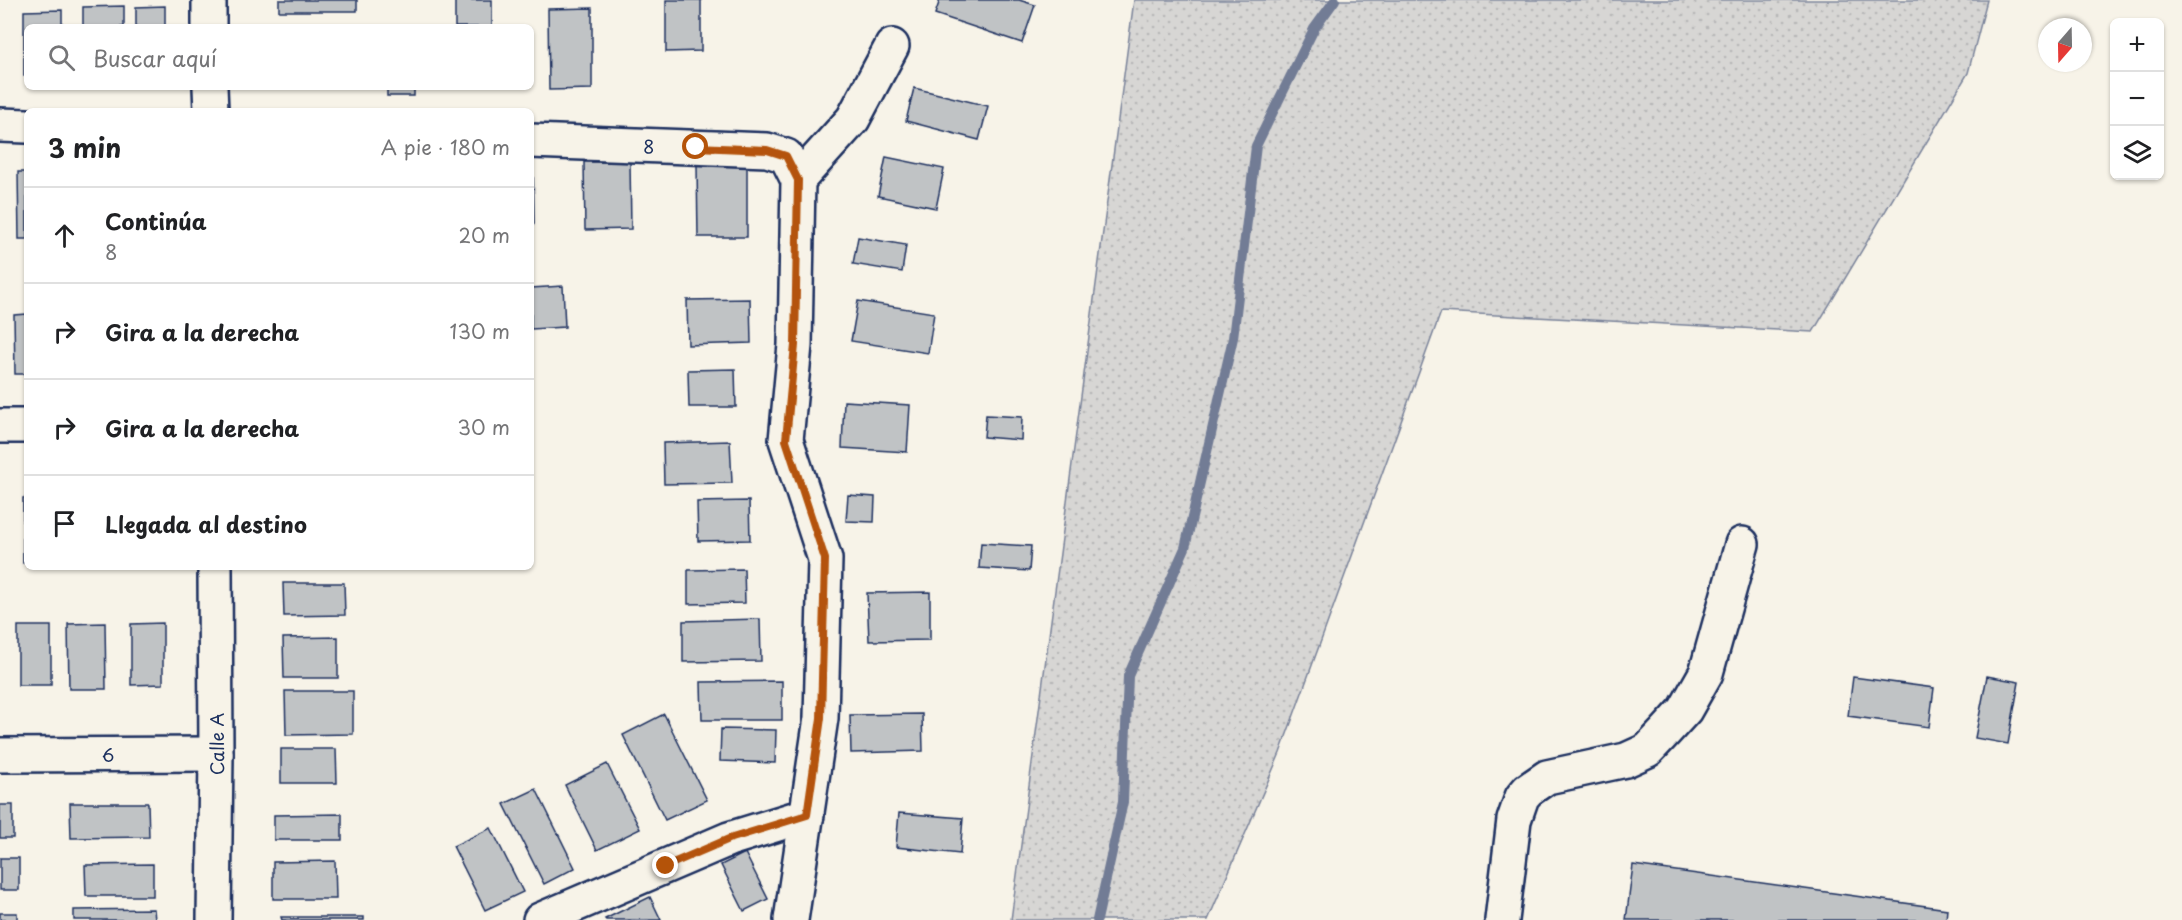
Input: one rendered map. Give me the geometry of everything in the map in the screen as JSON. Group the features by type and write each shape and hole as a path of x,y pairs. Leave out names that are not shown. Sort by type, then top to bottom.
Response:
{"street":[{"path":"209,0 209,24"},
{"path":"791,920 821,718 825,559 786,440 795,345 798,180 853,119 892,45"},
{"path":"210,90 211,108"},
{"path":"0,125 24,126"},
{"name":"8","path":"534,141 767,150 786,156 798,180"},
{"path":"0,426 24,426"},
{"path":"1502,920 1514,820 1522,797 1532,786 1547,777 1626,760 1648,750 1685,710 1706,673 1742,544"},
{"name":"Calle A","path":"214,920 215,570"},
{"name":"6","path":"0,754 216,753"},
{"path":"540,920 729,839 807,815"}],"shaded area":[{"path":"1134,0 1987,0 1968,73 1813,332 1441,312 1280,753 1208,920 1011,920"}],"building":[{"path":"279,0 357,0 357,11 279,11"},
{"path":"455,0 492,0 492,24 455,24"},
{"path":"666,0 701,0 701,51 666,52"},
{"path":"940,0 1019,0 1035,5 1022,43 935,14"},
{"path":"124,6 124,24 83,24 83,7"},
{"path":"165,6 165,24 136,24 136,7"},
{"path":"592,8 592,89 549,90 548,9"},
{"path":"62,10 62,24 24,24 24,11"},
{"path":"914,88 988,106 979,140 906,121"},
{"path":"387,90 414,90 414,96 387,96"},
{"path":"886,157 944,169 936,208 878,196"},
{"path":"584,162 630,162 631,229 585,230"},
{"path":"747,164 747,237 698,237 697,165"},
{"path":"18,172 24,172 24,239 19,239"},
{"path":"858,237 906,245 902,272 853,264"},
{"path":"563,286 565,327 534,329 534,288"},
{"path":"750,299 751,343 688,345 687,300"},
{"path":"858,301 934,313 928,353 851,341"},
{"path":"24,314 24,374 15,374 14,315"},
{"path":"735,369 736,407 689,407 688,370"},
{"path":"844,401 910,405 907,452 842,448"},
{"path":"986,415 1022,417 1021,440 984,437"},
{"path":"730,441 732,483 664,484 663,443"},
{"path":"848,495 875,497 874,522 846,521"},
{"path":"23,498 24,498 24,563"},
{"path":"749,501 750,540 698,541 697,502"},
{"path":"981,543 1031,546 1029,571 979,568"},
{"path":"744,569 745,603 688,604 688,570"},
{"path":"283,583 344,583 345,615 284,616"},
{"path":"930,592 930,640 869,641 867,593"},
{"path":"760,619 761,661 683,662 683,621"},
{"path":"105,623 106,689 69,689 68,624"},
{"path":"163,623 163,684 131,685 131,624"},
{"path":"18,626 51,626 51,685 18,685"},
{"path":"338,637 338,678 284,678 283,638"},
{"path":"1987,676 2019,682 2008,744 1975,738"},
{"path":"1853,677 1934,688 1929,727 1848,716"},
{"path":"782,681 782,720 702,720 701,682"},
{"path":"285,691 353,691 353,734 286,735"},
{"path":"664,714 707,800 665,820 623,735"},
{"path":"922,714 923,751 851,753 850,715"},
{"path":"721,729 776,730 775,763 720,761"},
{"path":"281,749 336,749 337,783 281,783"},
{"path":"607,764 640,829 597,850 565,785"},
{"path":"536,789 575,868 544,884 504,804"},
{"path":"70,803 148,803 149,837 71,838"},
{"path":"0,805 13,805 13,838 0,838"},
{"path":"899,813 963,818 960,854 896,847"},
{"path":"342,814 342,840 274,840 274,815"},
{"path":"491,828 523,892 485,910 453,846"},
{"path":"745,853 768,899 744,911 721,865"},
{"path":"0,858 19,858 19,890 0,890"},
{"path":"335,861 336,899 273,899 273,862"},
{"path":"153,864 153,896 86,896 85,865"},
{"path":"1633,865 1947,909 1946,920 1626,920"},
{"path":"650,897 661,920 605,919"},
{"path":"154,909 155,920 74,920 74,910"},
{"path":"0,913 17,913 17,920 0,920"},
{"path":"281,917 364,917 364,920 282,920"}],"waterway":[{"path":"1097,920 1123,802 1128,676 1185,548 1233,338 1256,146 1314,29 1335,0"}],"route":[{"path":"666,866 729,839 807,815 821,718 825,559 786,440 795,345 798,180 786,156 767,150 696,147"}]}
